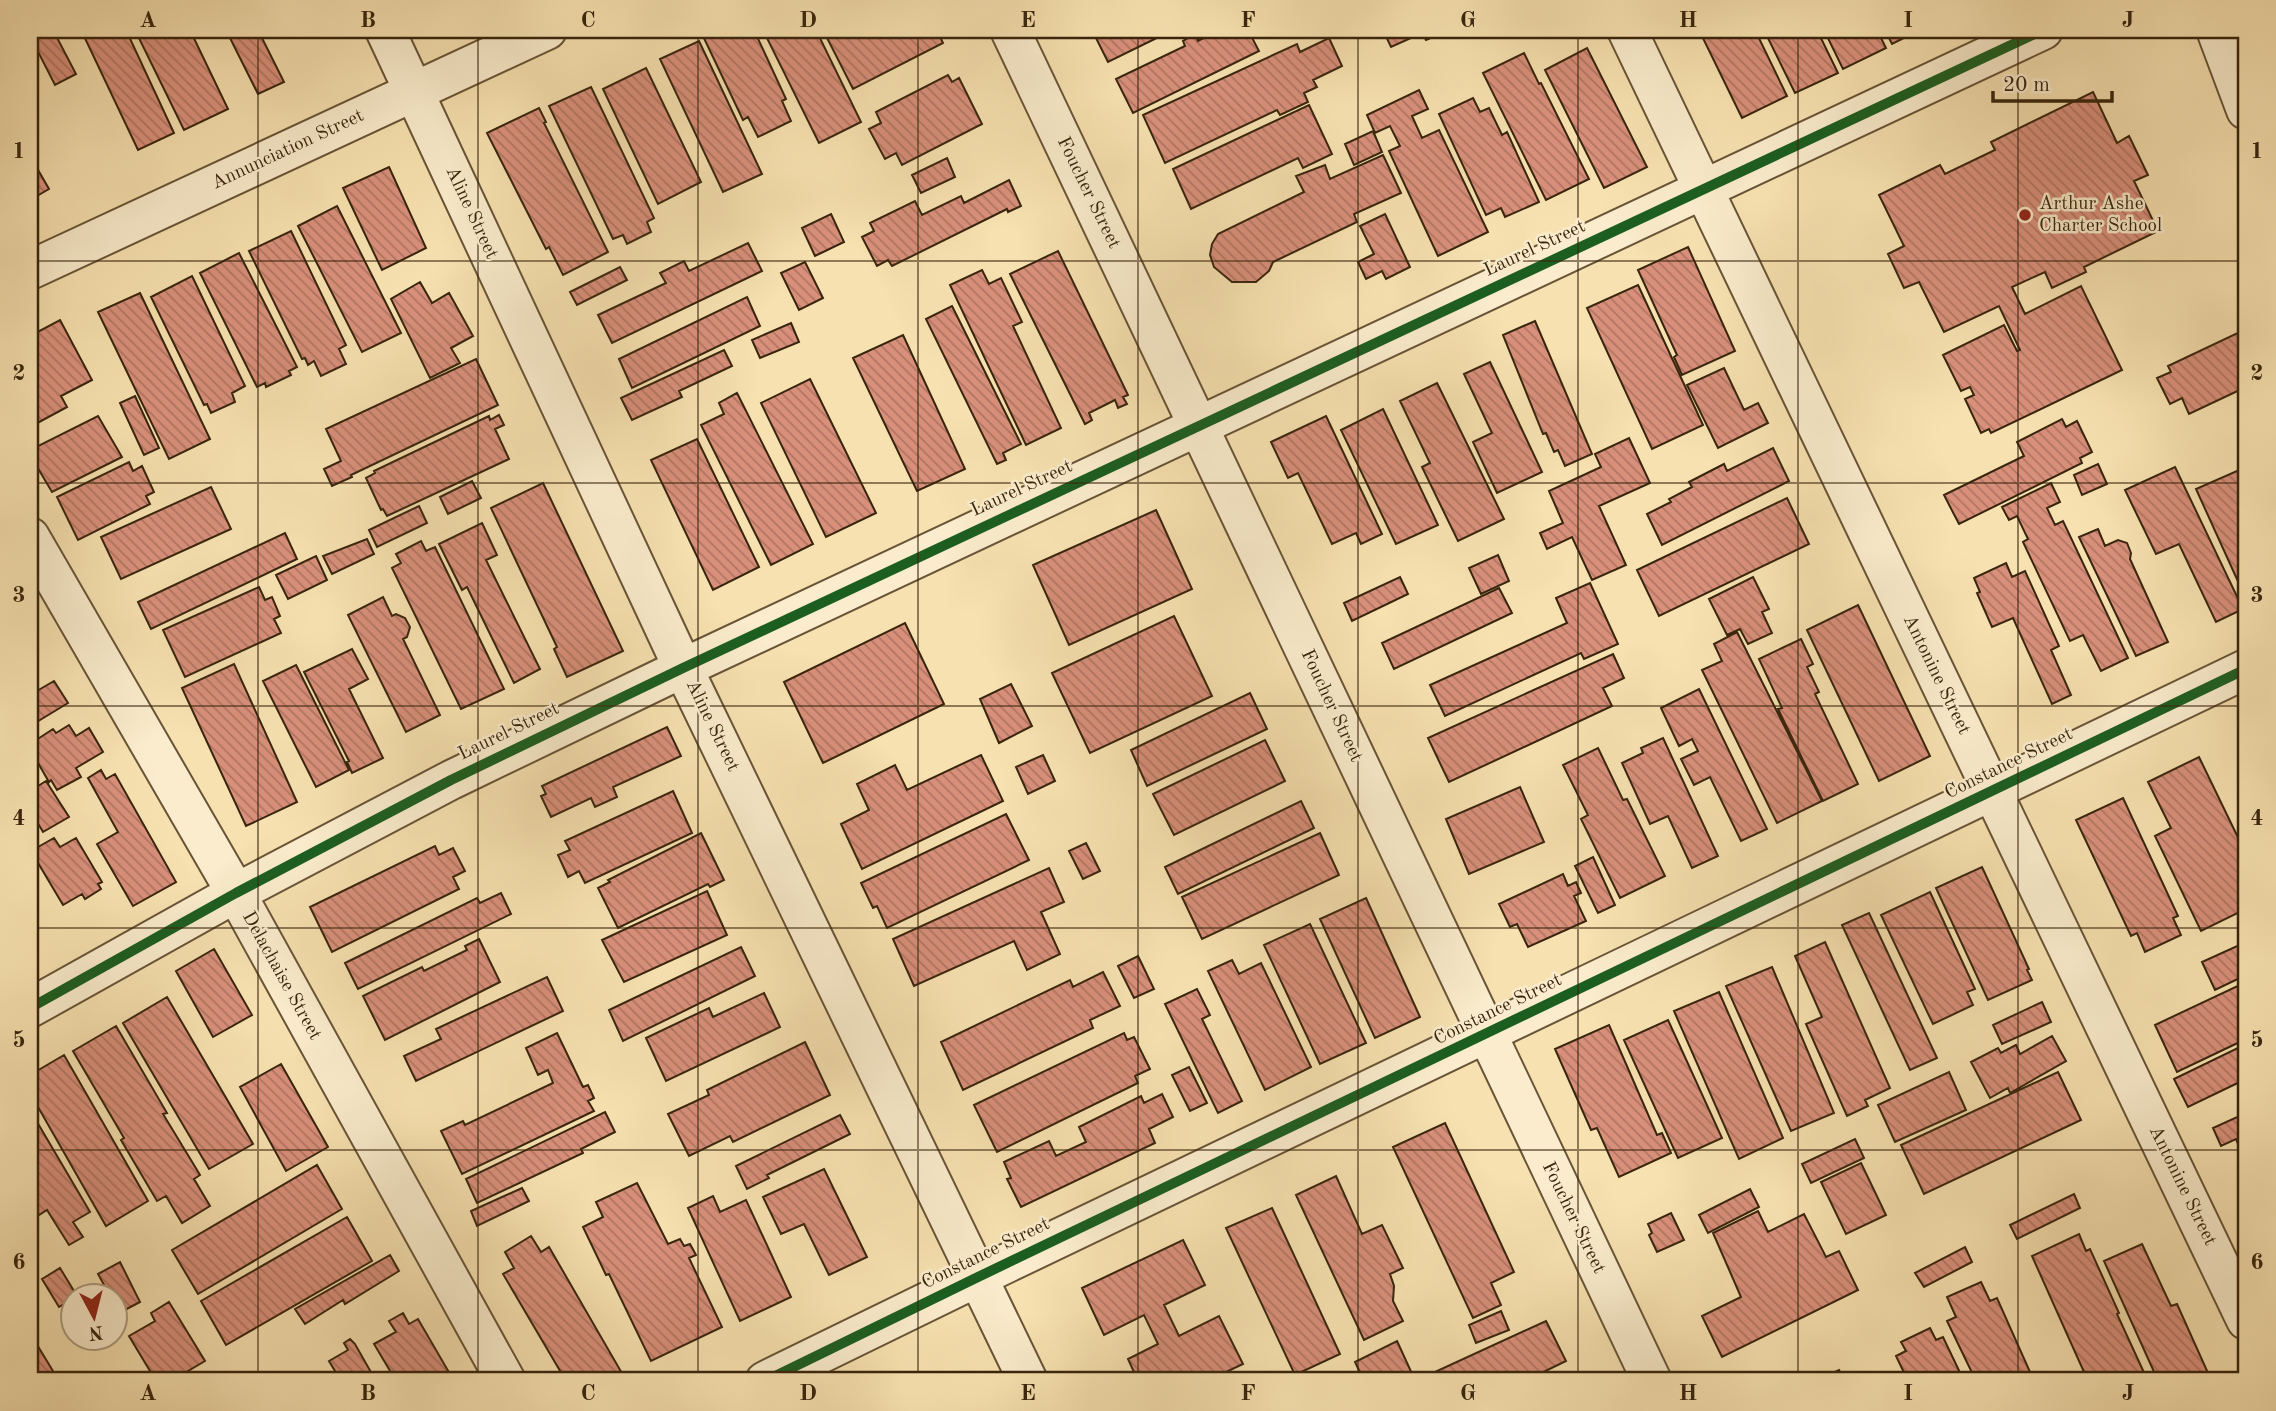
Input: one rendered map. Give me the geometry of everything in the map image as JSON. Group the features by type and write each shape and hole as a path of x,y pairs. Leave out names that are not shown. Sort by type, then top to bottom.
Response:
{"street":[{"name":"Aline Street","path":"385,30 683,668 1028,1381"},
{"name":"Annunciation Street","path":"30,270 547,30"},
{"name":"Foucher Street","path":"1010,30 1652,1381"},
{"name":"Antonine Street","path":"1626,30 2246,1320"},
{"name":"Laurel Street","path":"30,1008 236,894 451,780 683,668 2043,30"},
{"path":"2216,30 2246,110"},
{"name":"Delachaise Street","path":"30,537 236,894 506,1381"},
{"name":"Constance Street","path":"765,1381 2246,669"}],"building":[{"path":"30,30 53,30 76,74 55,85 30,36"},
{"path":"77,30 126,30 174,133 138,150 83,34 80,35"},
{"path":"135,30 190,30 228,109 184,130"},
{"path":"226,30 258,30 284,82 258,94"},
{"path":"711,30 754,30 786,99 782,101 791,121 758,137 748,117 743,120 702,34"},
{"path":"763,30 816,30 861,122 819,143"},
{"path":"823,30 937,30 943,43 853,89"},
{"path":"1092,30 1173,30 1108,62"},
{"path":"1220,30 1248,30 1259,51 1133,113 1116,79 1185,46 1183,41 1195,34 1198,41"},
{"path":"1383,30 1450,30 1426,40 1422,33 1391,47"},
{"path":"1699,30 1755,30 1787,96 1742,118"},
{"path":"1764,30 1817,30 1838,73 1795,93"},
{"path":"1824,30 1877,30 1886,48 1843,69"},
{"path":"1885,30 1920,30 1892,44"},
{"path":"1329,38 1342,66 1313,80 1317,87 1304,93 1308,102 1280,115 1277,110 1165,163 1143,115 1297,44 1300,52"},
{"path":"699,41 762,174 723,192 660,59"},
{"path":"1587,48 1647,167 1604,188 1545,70"},
{"path":"1524,53 1589,179 1546,200 1483,73"},
{"path":"646,68 701,182 658,204 603,89"},
{"path":"948,75 952,82 959,78 982,124 902,165 896,153 885,159 869,129 881,123 876,112"},
{"path":"591,87 654,218 647,222 651,232 627,244 623,235 613,239 549,106"},
{"path":"1419,90 1428,109 1412,116 1422,138 1439,130 1488,232 1438,256 1389,151 1400,146 1390,126 1375,133 1367,115"},
{"path":"2093,92 2117,143 2129,136 2148,175 2134,181 2158,231 2084,267 2086,272 2052,288 2045,272 2012,287 2025,314 2081,286 2122,370 1991,433 1989,429 1981,433 1965,399 1974,395 1970,387 1961,391 1943,355 2004,325 2017,351 2020,350 1999,306 1944,332 1919,282 1904,288 1888,254 1904,246 1879,195 1940,165 1945,174 1995,150 1991,142"},
{"path":"1473,98 1480,112 1489,108 1502,135 1507,132 1539,202 1505,217 1501,208 1486,215 1439,114"},
{"path":"1309,105 1332,154 1303,168 1298,158 1191,209 1173,169"},
{"path":"539,108 608,252 563,275 549,247 546,249 487,133"},
{"path":"1373,131 1382,152 1354,165 1345,144"},
{"path":"1383,155 1401,193 1354,214 1357,222 1273,262 1269,271 1256,282 1232,282 1214,267 1210,255 1218,234 1304,192 1296,176 1325,165 1330,179"},
{"path":"30,156 49,189 30,200"},
{"path":"947,158 955,177 921,193 912,175"},
{"path":"389,167 426,248 382,270 343,188"},
{"path":"1009,180 1021,206 1008,212 1007,209 892,266 888,260 877,266 862,237 874,231 870,223 915,201 922,215 961,196 964,203"},
{"path":"337,206 401,333 362,352 298,226"},
{"path":"831,214 844,242 815,256 802,228"},
{"path":"1385,214 1410,267 1386,279 1382,271 1366,279 1358,262 1374,254 1360,226"},
{"path":"291,231 346,345 339,349 346,364 321,376 314,361 308,365 305,358 302,359 249,251"},
{"path":"748,243 762,271 612,343 598,315 666,283 660,273 684,261 689,271"},
{"path":"1688,247 1735,351 1682,375 1674,357 1677,355 1638,270"},
{"path":"1058,251 1128,395 1123,397 1127,404 1118,408 1115,400 1089,413 1092,420 1085,424 1010,274"},
{"path":"239,253 297,367 289,371 291,375 266,387 265,383 257,387 200,273"},
{"path":"805,262 823,298 799,310 781,273"},
{"path":"620,267 627,280 577,305 570,292"},
{"path":"982,270 989,284 1001,278 1022,322 1013,326 1061,428 1026,445 950,285"},
{"path":"192,276 245,386 232,393 235,402 211,413 207,404 204,405 151,297"},
{"path":"420,282 432,303 449,293 473,336 451,348 460,363 430,378 391,299"},
{"path":"1638,285 1703,425 1652,449 1587,308"},
{"path":"140,293 210,439 169,459 98,312"},
{"path":"747,297 760,326 632,388 619,359"},
{"path":"952,306 1021,444 1003,453 1006,460 997,464 926,319"},
{"path":"60,320 92,380 61,396 67,407 30,427 30,330 32,335"},
{"path":"1535,321 1592,454 1565,466 1558,450 1554,452 1546,433 1543,434 1503,335"},
{"path":"791,323 799,342 760,358 752,340"},
{"path":"2246,329 2246,387 2189,414 2182,398 2170,404 2157,378 2171,372 2168,366"},
{"path":"903,335 965,469 917,491 853,358"},
{"path":"724,350 732,366 679,391 682,397 632,420 621,398"},
{"path":"476,359 498,405 332,486 324,469 341,461 326,429"},
{"path":"1490,362 1542,472 1497,493 1473,442 1492,433 1464,374"},
{"path":"1724,368 1744,410 1758,403 1768,423 1718,448 1687,385"},
{"path":"810,379 876,513 826,537 761,403"},
{"path":"1437,383 1504,519 1458,541 1422,467 1430,463 1400,401"},
{"path":"737,393 813,544 771,565 701,425 724,414 719,403"},
{"path":"135,396 159,448 144,455 120,403"},
{"path":"1383,409 1438,525 1396,544 1341,430"},
{"path":"499,415 504,425 495,429 509,459 387,516 383,509 381,510 366,478 375,473 374,471 489,416 490,420"},
{"path":"98,416 122,457 52,492 30,455 30,450"},
{"path":"1326,416 1382,534 1361,544 1356,533 1332,544 1298,473 1288,478 1271,442"},
{"path":"2062,419 2066,427 2077,421 2092,452 2080,458 2082,463 1959,524 1944,495 2024,456 2017,442"},
{"path":"1629,438 1650,483 1599,506 1626,565 1592,580 1572,537 1547,549 1540,533 1563,523 1549,491 1601,467 1595,454"},
{"path":"697,439 759,567 713,590 651,460"},
{"path":"1773,448 1789,481 1662,545 1647,514 1692,487 1689,482 1724,464 1727,471"},
{"path":"129,462 133,471 142,466 154,492 146,496 150,504 78,540 57,497"},
{"path":"2098,464 2107,484 2082,495 2074,475"},
{"path":"2175,467 2243,609 2216,622 2179,544 2156,554 2125,490"},
{"path":"2246,467 2246,599 2196,489"},
{"path":"472,481 481,498 448,514 440,497"},
{"path":"543,483 623,651 567,677 554,649 557,647 491,508"},
{"path":"2051,483 2060,502 2047,508 2055,525 2063,521 2128,658 2101,671 2083,635 2070,641 2023,542 2028,539 2017,516 2009,520 2002,507"},
{"path":"211,487 231,529 121,579 101,537"},
{"path":"1787,498 1809,544 1659,616 1637,570"},
{"path":"419,506 427,523 377,547 369,530"},
{"path":"1156,510 1192,589 1069,645 1033,565"},
{"path":"482,523 497,555 486,560 540,669 514,683 467,587 462,590 439,544"},
{"path":"2098,529 2105,546 2118,540 2127,543 2130,559 2168,642 2136,656 2079,537"},
{"path":"285,533 297,559 151,629 138,602"},
{"path":"367,539 374,554 332,574 323,556"},
{"path":"421,541 426,551 435,547 504,689 461,709 392,568 401,563 396,554"},
{"path":"1498,555 1509,581 1481,594 1469,568"},
{"path":"316,556 327,580 288,599 276,575"},
{"path":"2006,563 2012,577 2025,571 2059,646 2051,650 2071,695 2052,704 2013,618 1992,627 1977,593 1980,592 1974,578"},
{"path":"1400,577 1408,594 1352,621 1344,603"},
{"path":"1753,577 1769,609 1762,612 1772,633 1748,644 1740,629 1727,635 1709,599"},
{"path":"1590,583 1618,644 1584,659 1581,653 1445,716 1430,685 1567,623 1556,598"},
{"path":"259,587 265,600 272,597 280,616 274,619 281,633 185,677 163,630"},
{"path":"1499,588 1512,613 1394,669 1382,643"},
{"path":"383,597 392,616 396,614 405,618 410,627 407,637 403,639 440,715 406,732 348,615"},
{"path":"1858,605 1930,756 1879,781 1807,630"},
{"path":"1174,616 1212,696 1090,753 1052,673"},
{"path":"905,623 944,704 823,763 784,682"},
{"path":"1737,632 1822,801 1777,823 1702,670 1722,661 1714,644"},
{"path":"1801,639 1813,664 1807,667 1819,692 1815,694 1858,784 1823,801 1778,709 1782,708 1759,659"},
{"path":"352,649 368,679 349,689 383,758 352,773 347,762 349,761 304,672"},
{"path":"1613,654 1624,678 1603,688 1612,706 1449,782 1428,738"},
{"path":"234,664 297,802 246,826 182,688"},
{"path":"296,665 349,770 316,787 263,681"},
{"path":"54,681 68,703 30,726 30,695"},
{"path":"1011,684 1032,726 999,743 980,699"},
{"path":"1699,689 1767,829 1741,841 1710,777 1694,785 1681,759 1698,751 1692,739 1679,746 1661,708"},
{"path":"1250,693 1267,729 1147,786 1131,750"},
{"path":"69,725 76,736 89,728 103,752 76,768 81,777 57,790 51,780 49,782 30,749 30,744 53,729 56,733"},
{"path":"667,727 681,756 613,787 617,797 595,807 591,798 551,817 541,796 546,794 542,786"},
{"path":"1663,738 1718,856 1692,868 1668,816 1650,824 1622,763 1643,753 1641,748"},
{"path":"1265,740 1285,781 1174,835 1153,794"},
{"path":"1598,748 1665,876 1620,898 1581,819 1588,815 1563,765"},
{"path":"981,755 1003,801 862,869 841,824 869,810 857,784 895,765 907,790"},
{"path":"1043,755 1055,781 1028,794 1016,767"},
{"path":"2199,757 2246,854 2246,909 2201,931 2155,836 2171,828 2148,782"},
{"path":"101,770 106,779 115,774 176,882 133,906 97,844 118,832 88,778"},
{"path":"46,781 69,817 43,832 30,810 30,791"},
{"path":"1520,787 1544,842 1469,874 1446,819"},
{"path":"673,791 692,833 585,883 579,871 568,877 558,855 570,850 565,841"},
{"path":"2123,798 2178,916 2173,918 2181,935 2145,952 2137,933 2131,936 2076,820"},
{"path":"1301,801 1314,828 1178,894 1165,867"},
{"path":"1006,814 1029,860 887,928 877,906 873,908 861,883"},
{"path":"701,833 724,880 710,887 708,884 618,928 598,888 610,882 608,880"},
{"path":"1320,833 1339,875 1202,939 1182,897"},
{"path":"54,838 60,847 76,838 102,882 98,884 101,889 85,899 82,894 63,905 31,851"},
{"path":"1086,843 1100,871 1083,879 1069,851"},
{"path":"435,846 439,855 453,848 465,871 453,877 459,889 332,952 310,907"},
{"path":"1593,857 1615,905 1598,913 1575,866"},
{"path":"1982,867 2032,980 1988,1000 1936,888"},
{"path":"1049,868 1064,902 1041,912 1060,954 1027,970 1014,941 914,986 893,939"},
{"path":"1563,874 1568,886 1576,882 1581,893 1574,896 1586,921 1528,947 1517,924 1510,927 1499,904"},
{"path":"707,891 727,935 624,982 602,940"},
{"path":"1930,892 1975,989 1967,992 1973,1005 1933,1024 1881,915"},
{"path":"501,893 511,914 358,989 345,963 477,898 480,903"},
{"path":"1366,898 1420,1017 1375,1038 1320,919"},
{"path":"1869,913 1937,1058 1910,1070 1842,925"},
{"path":"1310,924 1366,1043 1320,1064 1264,945"},
{"path":"479,939 500,982 385,1040 363,996 422,967 424,971 467,950 465,946"},
{"path":"1825,942 1890,1088 1865,1100 1868,1106 1847,1116 1806,1024 1822,1017 1795,956"},
{"path":"2246,942 2246,975 2215,990 2202,962"},
{"path":"741,947 755,976 623,1041 609,1010"},
{"path":"214,949 252,1015 213,1037 176,971"},
{"path":"1138,956 1154,989 1134,998 1118,966"},
{"path":"1232,960 1239,974 1261,963 1311,1067 1265,1090 1208,971"},
{"path":"1772,967 1834,1113 1791,1131 1726,986"},
{"path":"1103,972 1120,1006 1090,1020 1093,1028 963,1090 941,1042 1070,980 1073,987"},
{"path":"547,977 563,1011 416,1081 404,1056 441,1039 436,1029"},
{"path":"2246,982 2246,1039 2177,1072 2155,1025"},
{"path":"1197,989 1210,1015 1202,1019 1242,1101 1218,1113 1165,1004"},
{"path":"1719,992 1783,1138 1739,1159 1674,1011"},
{"path":"764,993 780,1027 666,1081 646,1038 709,1008 713,1017"},
{"path":"167,997 253,1144 209,1169 123,1023"},
{"path":"2042,1002 2051,1022 2002,1044 1993,1025"},
{"path":"1668,1020 1722,1138 1678,1158 1624,1040"},
{"path":"1609,1025 1657,1135 1662,1133 1671,1153 1619,1177 1597,1128 1591,1130 1555,1049"},
{"path":"116,1026 167,1113 163,1114 200,1175 194,1179 210,1206 182,1223 166,1196 157,1201 73,1051"},
{"path":"557,1033 583,1087 588,1085 594,1098 588,1101 594,1111 462,1174 441,1131 463,1121 465,1125 553,1083 548,1070 538,1075 526,1048"},
{"path":"1124,1033 1127,1040 1134,1037 1150,1069 1135,1076 1138,1083 997,1152 974,1105"},
{"path":"2052,1036 2066,1061 2010,1093 2008,1088 1990,1098 1971,1062 1998,1048 2001,1053 2016,1045 2020,1054"},
{"path":"805,1042 830,1095 733,1142 730,1136 689,1156 668,1114 709,1095 707,1090"},
{"path":"2246,1044 2246,1079 2188,1107 2174,1079"},
{"path":"64,1055 148,1201 106,1226 30,1093 30,1075"},
{"path":"281,1064 328,1147 286,1171 240,1087"},
{"path":"1189,1067 1207,1103 1190,1111 1172,1075"},
{"path":"1949,1072 1966,1110 1895,1142 1878,1105"},
{"path":"2058,1072 2081,1120 1924,1194 1901,1145"},
{"path":"1162,1094 1173,1117 1149,1129 1155,1143 1021,1207 1007,1179 1011,1178 1004,1162 1049,1141 1056,1156 1086,1142 1079,1127 1141,1096 1144,1103"},
{"path":"30,1110 90,1212 73,1222 83,1237 69,1245 47,1210 39,1215 30,1199 30,1189 36,1185 30,1175"},
{"path":"605,1112 615,1132 581,1149 583,1153 477,1203 466,1179"},
{"path":"2246,1113 2246,1146 2240,1149 2236,1139 2221,1146 2213,1128"},
{"path":"840,1115 850,1134 767,1175 769,1178 747,1189 736,1166"},
{"path":"1445,1123 1514,1272 1491,1283 1501,1305 1473,1318 1393,1147"},
{"path":"1855,1139 1864,1158 1811,1183 1802,1164"},
{"path":"1861,1163 1886,1215 1846,1234 1821,1182"},
{"path":"317,1165 342,1209 198,1294 172,1250"},
{"path":"824,1169 867,1257 829,1275 804,1224 781,1234 763,1197"},
{"path":"1336,1176 1362,1234 1382,1225 1403,1268 1390,1274 1394,1286 1393,1301 1403,1321 1364,1340 1296,1195"},
{"path":"637,1183 668,1244 680,1239 684,1246 690,1244 696,1255 689,1258 722,1327 651,1361 583,1227 603,1217 596,1202"},
{"path":"522,1188 529,1201 477,1226 471,1211"},
{"path":"1750,1189 1759,1207 1708,1233 1699,1215"},
{"path":"2074,1194 2080,1208 2017,1239 2010,1225"},
{"path":"713,1196 720,1212 746,1200 791,1297 740,1321 688,1208"},
{"path":"1272,1208 1340,1354 1295,1375 1226,1228"},
{"path":"1758,1211 1768,1232 1804,1214 1826,1257 1839,1251 1858,1290 1722,1357 1702,1316 1741,1297 1713,1233"},
{"path":"1671,1213 1684,1240 1657,1252 1649,1235 1652,1233 1648,1224"},
{"path":"347,1217 372,1261 226,1345 201,1301"},
{"path":"2079,1234 2086,1251 2090,1249 2119,1313 2117,1314 2146,1377 2143,1378 2145,1381 2088,1381 2032,1256"},
{"path":"531,1236 541,1252 549,1247 623,1375 611,1381 566,1381 503,1274 514,1268 505,1252"},
{"path":"1183,1240 1205,1285 1164,1305 1179,1336 1219,1316 1243,1364 1207,1381 1138,1381 1128,1359 1158,1344 1144,1315 1104,1335 1082,1288"},
{"path":"2142,1244 2171,1306 2177,1304 2208,1373 2205,1381 2150,1381 2148,1377 2155,1374 2104,1261"},
{"path":"1965,1247 1972,1262 1924,1287 1915,1273"},
{"path":"390,1255 399,1271 345,1304 343,1300 305,1324 295,1309"},
{"path":"120,1262 130,1282 102,1282 98,1274"},
{"path":"60,1268 68,1282 60,1282 60,1306 59,1307 42,1279"},
{"path":"130,1282 140,1302 130,1307"},
{"path":"1981,1282 1990,1301 1997,1298 2034,1381 1976,1381 1947,1321 1956,1317 1947,1297"},
{"path":"169,1302 205,1361 171,1381 156,1381 130,1338 155,1321 151,1313"},
{"path":"1501,1311 1509,1330 1476,1343 1469,1325"},
{"path":"403,1313 409,1324 418,1319 454,1381 396,1381 374,1344 396,1332 389,1321"},
{"path":"1546,1321 1566,1361 1525,1381 1426,1381 1424,1377"},
{"path":"1930,1328 1936,1340 1943,1337 1964,1381 1908,1381 1896,1356 1906,1351 1901,1342"},
{"path":"30,1333 59,1381 30,1381"},
{"path":"350,1339 376,1381 341,1381 329,1361 348,1350 344,1343"},
{"path":"1397,1341 1414,1378 1408,1381 1364,1381 1355,1362"},
{"path":"1839,1370 1844,1381 1815,1381"}],"cycle path":[{"path":"30,1008 236,893 451,780 683,668 2043,30"},
{"path":"765,1381 2246,669"}],"place":[{"name":"Arthur Ashe Charter School","path":"2025,215"}]}
